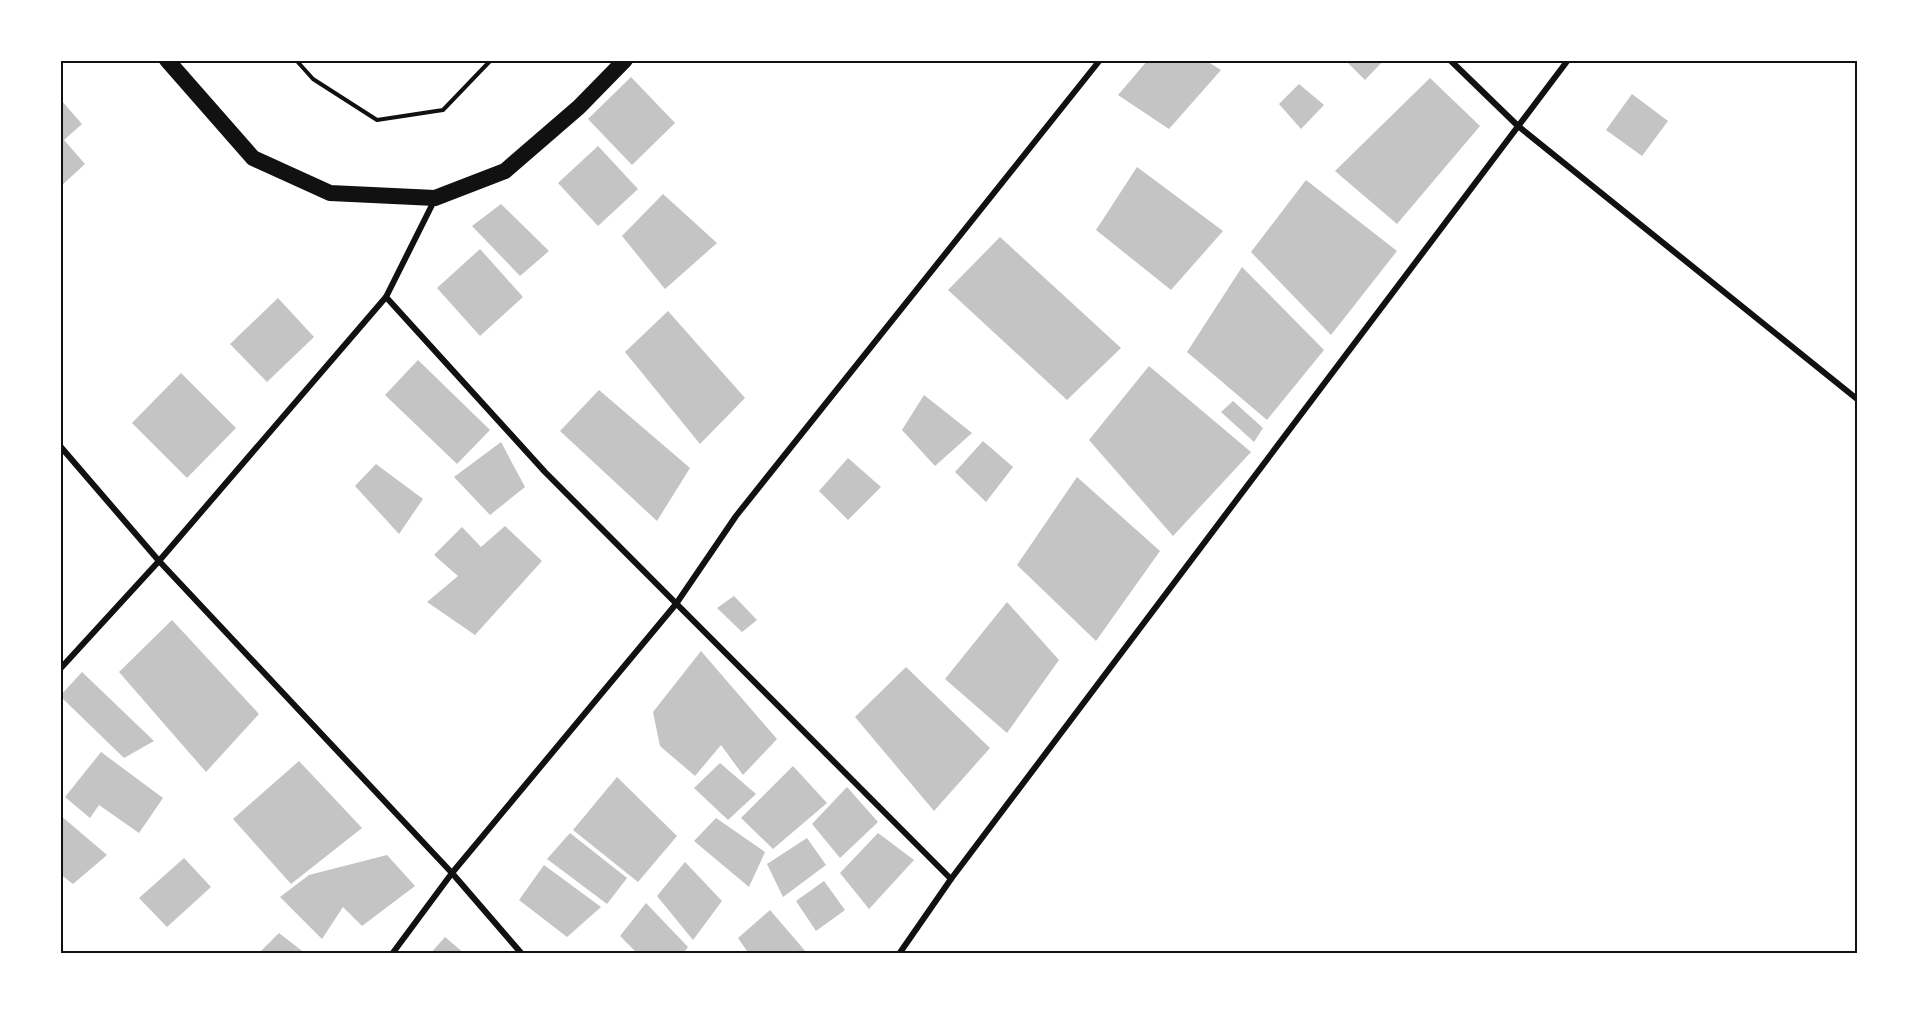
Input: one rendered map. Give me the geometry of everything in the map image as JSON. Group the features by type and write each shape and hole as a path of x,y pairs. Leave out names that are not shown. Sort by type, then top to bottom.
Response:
{"highway":[{"path":"167,60 253,158 330,193 435,198 505,171 579,107 625,60"}],"street":[{"path":"392,954 452,873 676,604 743,507 1100,60"},
{"path":"1450,60 1518,126 1857,399"},
{"path":"898,954 951,879 1568,60"},
{"path":"60,669 159,561 386,297 435,198"},
{"path":"386,297 546,472 951,879"},
{"path":"60,446 159,561 452,873 522,954"}],"path":[{"path":"296,60 313,79 377,120 443,110 491,60"}],"building":[{"path":"1148,60 1205,60 1221,70 1169,129 1118,95"},
{"path":"1345,60 1384,60 1365,80"},
{"path":"631,77 675,123 632,165 588,119"},
{"path":"1430,78 1480,126 1397,224 1335,171"},
{"path":"1299,84 1324,105 1301,129 1279,104"},
{"path":"1632,94 1668,121 1642,156 1606,130"},
{"path":"60,99 82,124 64,140 85,164 60,187"},
{"path":"598,146 638,189 598,226 558,183"},
{"path":"1137,167 1223,231 1171,290 1096,230"},
{"path":"1306,180 1397,251 1331,335 1251,252"},
{"path":"663,194 717,243 665,289 622,236"},
{"path":"501,204 549,251 520,276 472,226"},
{"path":"1000,237 1121,348 1067,400 948,290"},
{"path":"480,249 523,297 480,336 437,288"},
{"path":"1242,267 1324,350 1267,420 1187,352"},
{"path":"278,298 314,337 267,382 230,344"},
{"path":"668,311 745,398 700,444 625,352"},
{"path":"418,360 490,430 457,464 385,395"},
{"path":"1149,366 1251,452 1173,536 1089,440"},
{"path":"181,373 236,428 187,478 132,423"},
{"path":"599,390 690,468 657,521 560,431"},
{"path":"924,395 972,433 935,466 902,430"},
{"path":"1233,401 1263,428 1254,442 1221,412"},
{"path":"983,441 1013,467 986,502 955,472"},
{"path":"501,442 525,487 490,515 454,477"},
{"path":"848,458 881,487 848,520 819,491"},
{"path":"376,464 423,499 399,534 355,486"},
{"path":"1077,477 1160,551 1096,641 1017,565"},
{"path":"505,526 542,561 475,635 427,602 458,576 434,555 462,527 481,547"},
{"path":"734,596 757,620 742,632 717,608"},
{"path":"1007,602 1059,660 1007,733 945,679"},
{"path":"172,620 259,714 206,772 119,672"},
{"path":"701,651 777,739 743,775 721,745 695,776 660,746 653,712"},
{"path":"906,667 990,748 934,811 855,717"},
{"path":"82,672 154,741 124,758 60,696"},
{"path":"101,752 163,798 139,833 99,805 90,818 65,797"},
{"path":"299,761 362,828 291,884 233,819"},
{"path":"720,763 756,794 728,820 694,788"},
{"path":"793,766 827,803 773,849 741,818"},
{"path":"617,777 677,836 638,882 573,830"},
{"path":"847,787 878,822 840,858 812,824"},
{"path":"60,815 107,855 73,884 60,874"},
{"path":"716,818 765,852 749,887 694,841"},
{"path":"570,833 627,878 607,904 547,859"},
{"path":"878,833 914,860 869,909 840,873"},
{"path":"807,838 826,865 783,897 767,864"},
{"path":"387,855 415,886 362,926 343,907 322,939 280,897 309,875"},
{"path":"184,858 211,887 167,927 139,898"},
{"path":"685,862 722,901 693,940 657,896"},
{"path":"544,865 601,907 567,937 519,900"},
{"path":"824,881 845,910 816,931 796,901"},
{"path":"646,903 688,947 683,954 638,954 620,936"},
{"path":"770,910 806,954 749,954 738,938"},
{"path":"279,933 306,954 258,954"},
{"path":"445,937 465,954 430,954"}]}
